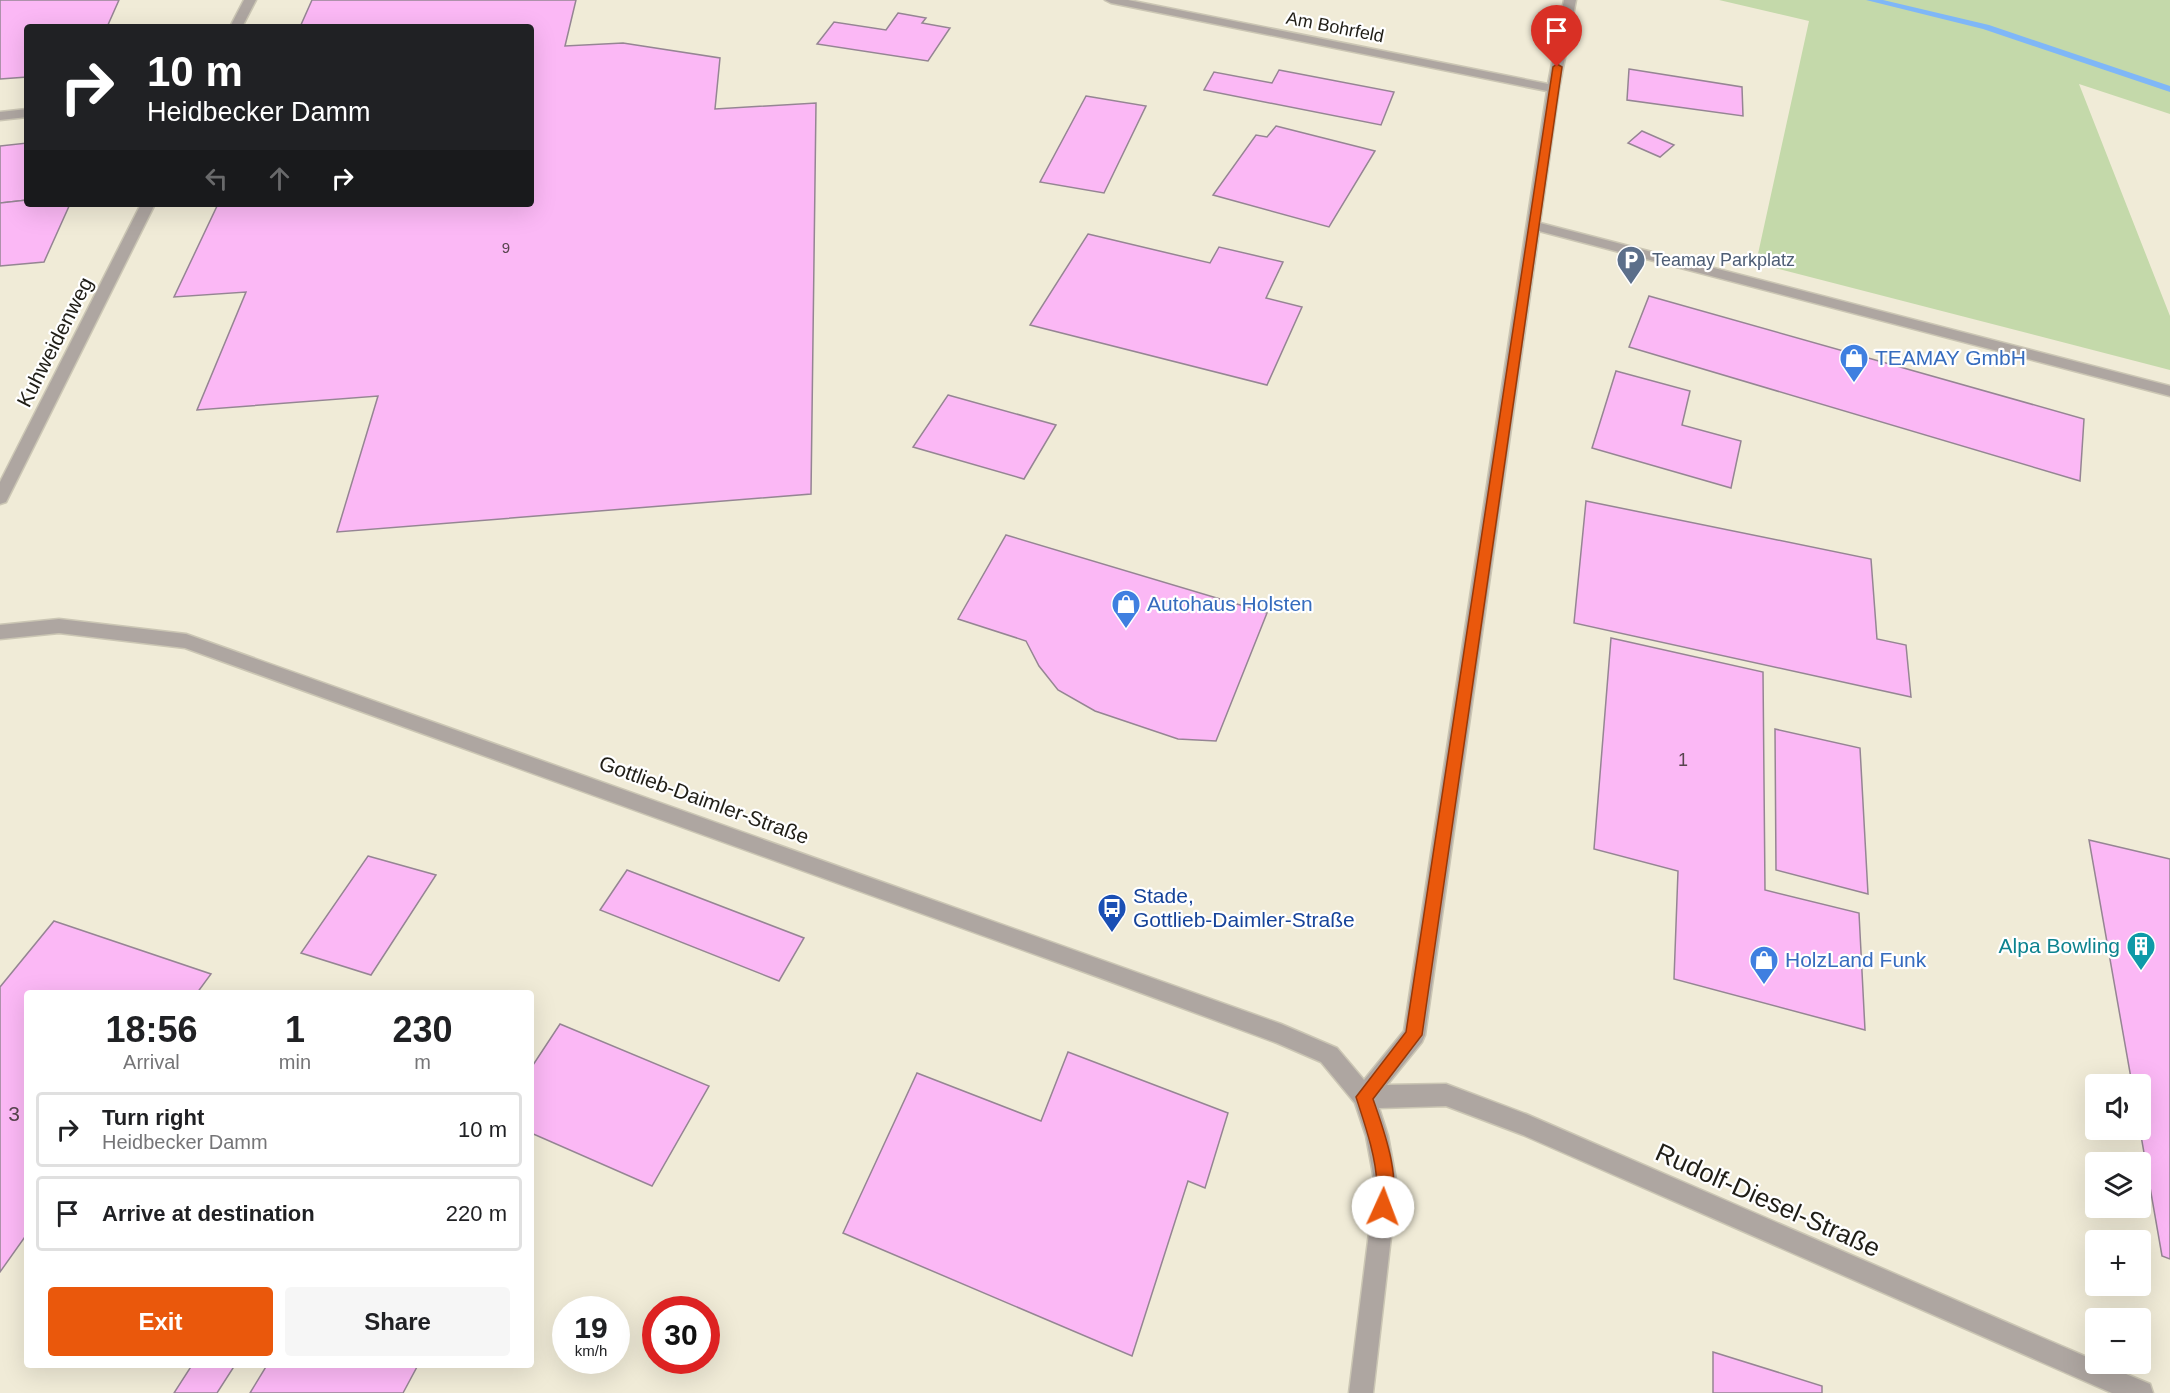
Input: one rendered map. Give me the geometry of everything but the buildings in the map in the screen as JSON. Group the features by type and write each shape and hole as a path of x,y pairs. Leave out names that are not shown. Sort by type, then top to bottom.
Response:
{"street":[{"path":"238,24 250,0"},
{"name":"Am Bohrfeld","path":"1111,0 1553,89"},
{"path":"1361,1393 1386,1185 1377,1137 1364,1097 1414,1035 1553,89 1570,0"},
{"path":"0,116 24,113"},
{"name":"Kuhweidenweg","path":"0,498 146,207"},
{"path":"1533,225 2170,392"},
{"name":"Gottlieb-Daimler-Straße","path":"0,632 58,627 186,641 1281,1034 1329,1055 1364,1097"},
{"name":"Rudolf-Diesel-Straße","path":"1364,1097 1446,1095 1526,1125 2141,1393"}],"green space":[{"path":"1719,0 2170,0 2170,114 2079,84 2170,316 2170,370 1756,263 1809,21"}],"waterway":[{"path":"1871,0 1986,27 2170,89"}],"place":[{"name":"Teamay Parkplatz","path":"1631,286"},
{"name":"TEAMAY GmbH","path":"1854,384"},
{"name":"Autohaus Holsten","path":"1126,630"},
{"name":"Stade, Gottlieb-Daimler-Straße","path":"1112,934"},
{"name":"Alpa Bowling","path":"2141,972"},
{"name":"HolzLand Funk","path":"1764,986"}],"route":[{"path":"1383,1207 1386,1185 1377,1137 1364,1097 1414,1035 1516,331 1557,67"}]}
